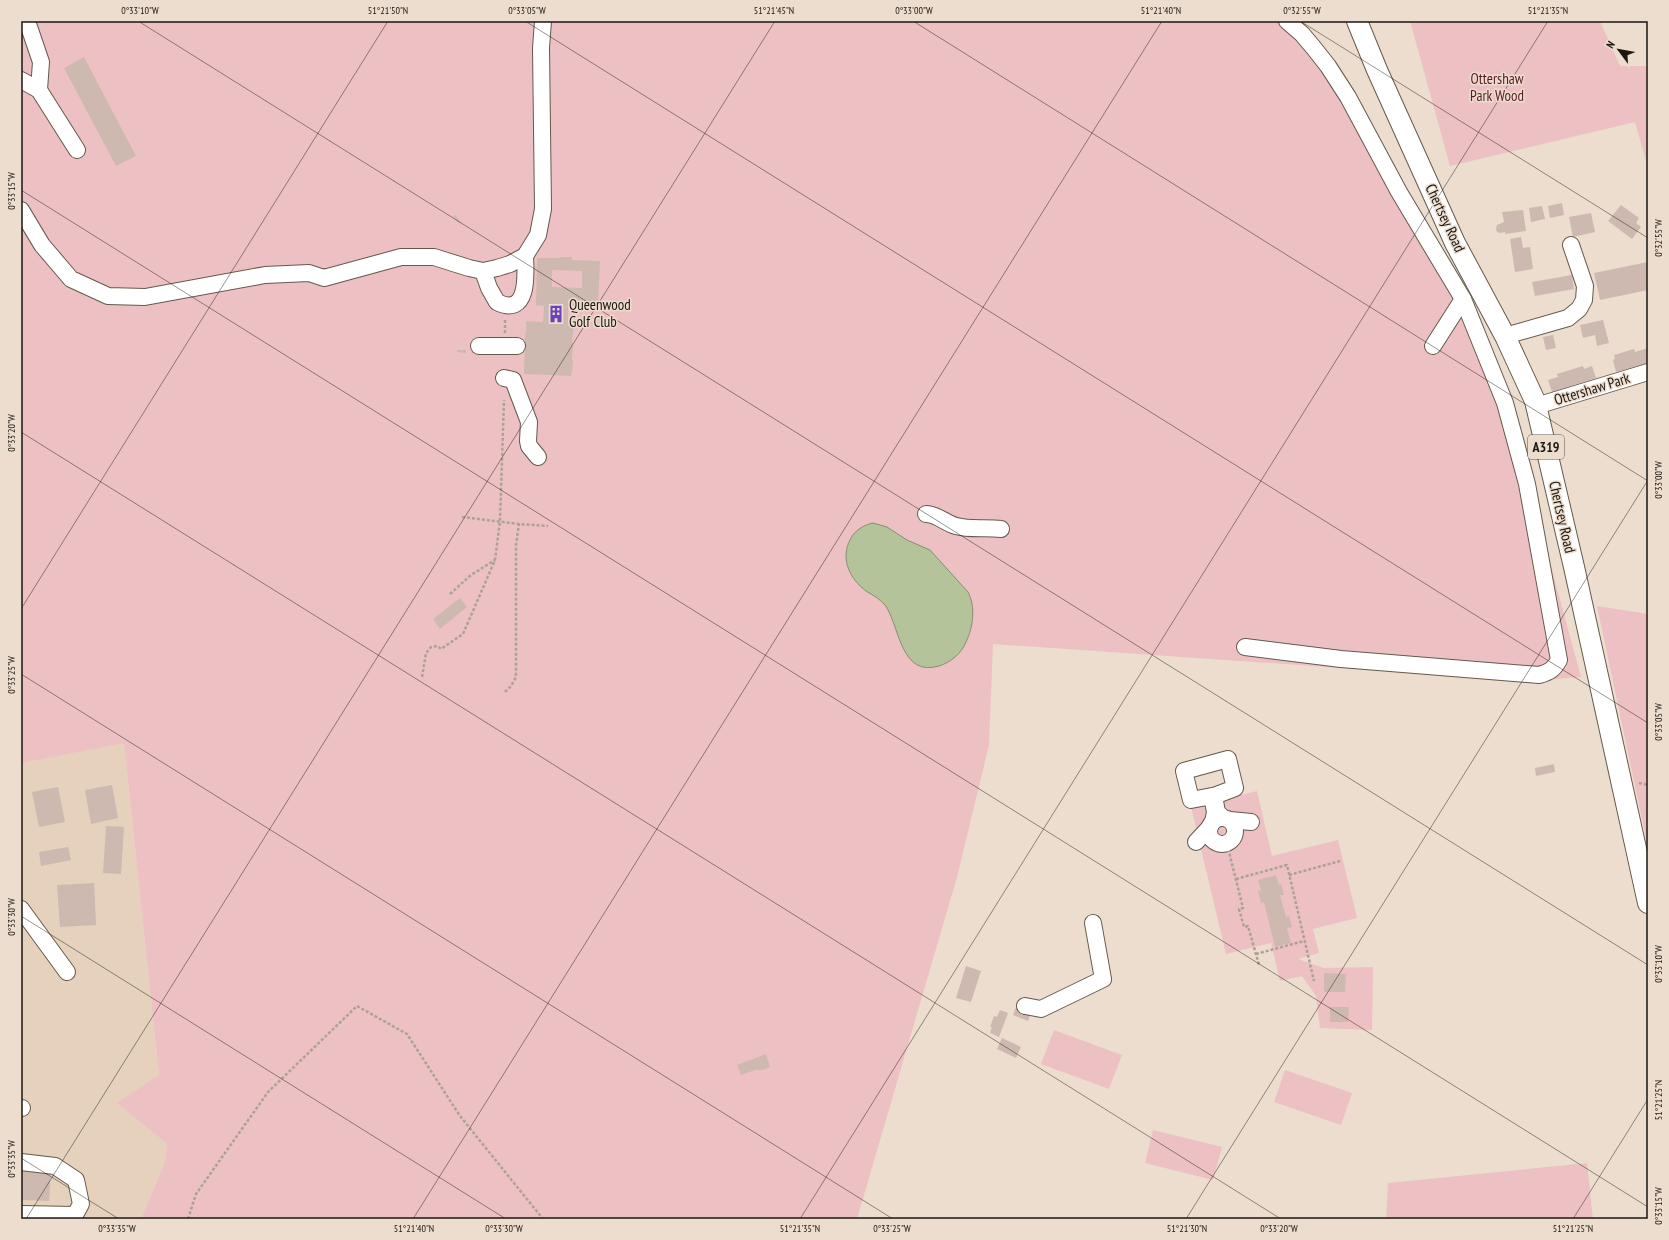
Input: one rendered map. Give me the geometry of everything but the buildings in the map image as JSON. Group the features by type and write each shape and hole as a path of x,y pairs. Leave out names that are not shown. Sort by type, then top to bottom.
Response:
{"main road":[{"name":"Chertsey Road","path":"1357,21 1377,70 1455,243 1505,336 1536,406 1576,575 1648,903"}],"street":[{"path":"27,21 41,62 39,90"},
{"path":"21,210 42,245 71,279 108,296 145,297 265,275 309,273 324,278 407,256 434,257 484,271 510,264 525,256 538,235 543,209 541,48 543,21"},
{"path":"1245,647 1341,659 1539,675 1549,672 1555,668 1559,660 1527,484 1505,403 1463,299 1399,192 1348,97 1320,56 1302,34 1287,21"},
{"path":"21,80 39,90 77,150"},
{"path":"1505,336 1568,318 1579,309 1584,300 1585,286 1571,245"},
{"path":"484,271 497,302 505,305 514,304 520,298 524,290 526,278 525,256"},
{"path":"1433,346 1463,299"},
{"path":"480,346 511,346"},
{"name":"Ottershaw Park","path":"1536,406 1648,372"},
{"path":"504,378 513,380 529,422 528,442 538,457"},
{"path":"926,514 932,514 948,523 965,528 1001,528"},
{"path":"1219,822 1233,823 1236,831 1233,839 1227,844 1219,844 1212,840 1209,834 1219,822"},
{"path":"1196,842 1219,822 1251,822"},
{"path":"21,909 67,972"},
{"path":"1025,1006 1041,1010 1103,979 1093,923"},
{"path":"21,1162 55,1166 76,1180 81,1204 75,1215 21,1214"}],"path":[{"path":"505,305 511,346"},
{"path":"422,677 426,653 430,647 438,646 442,649 463,634 495,560 500,521 504,378"},
{"path":"462,517 548,526"},
{"path":"505,692 511,686 516,677 516,545 519,524"},
{"path":"450,594 471,575 495,560"},
{"path":"1227,844 1243,908 1239,909 1244,927 1248,926 1259,965"},
{"path":"1289,875 1340,861"},
{"path":"1236,879 1287,866 1314,981"},
{"path":"1256,954 1304,941"},
{"path":"188,1219 196,1194 268,1092 357,1006 407,1034 460,1116 543,1219"}],"shaded area":[{"path":"873,523 887,527 907,540 930,550 968,592 973,611 972,624 966,642 961,650 948,662 939,666 927,668 917,665 910,659 904,650 885,605 860,586 851,575 846,561 847,547 854,534 859,529"},
{"path":"124,742 159,1076 118,1103 167,1144 165,1162 141,1219 21,1219 21,763"}],"green space":[{"path":"21,21 1292,21 1383,154 1505,396 1581,677 1531,681 993,644 989,745 957,877 857,1219 141,1219 165,1162 167,1144 117,1103 159,1075 124,743 21,763"},
{"name":"Ottershaw Park Wood","path":"1410,21 1600,21 1620,66 1648,66 1648,168 1635,122 1450,166"},
{"path":"1597,606 1648,614 1648,845 1646,838"},
{"path":"1257,791 1272,856 1338,840 1357,918 1313,929 1319,953 1298,959 1324,968 1373,967 1372,1030 1320,1028 1316,996 1302,976 1280,981 1271,943 1226,954 1191,807"},
{"path":"1054,1030 1122,1055 1109,1089 1041,1064"},
{"path":"1285,1070 1352,1093 1341,1125 1274,1102"},
{"path":"1153,1130 1222,1147 1213,1180 1145,1163"},
{"path":"1587,1163 1593,1219 1386,1219 1388,1183"}],"place":[{"name":"Queenwood Golf Club","path":"556,314"}]}
